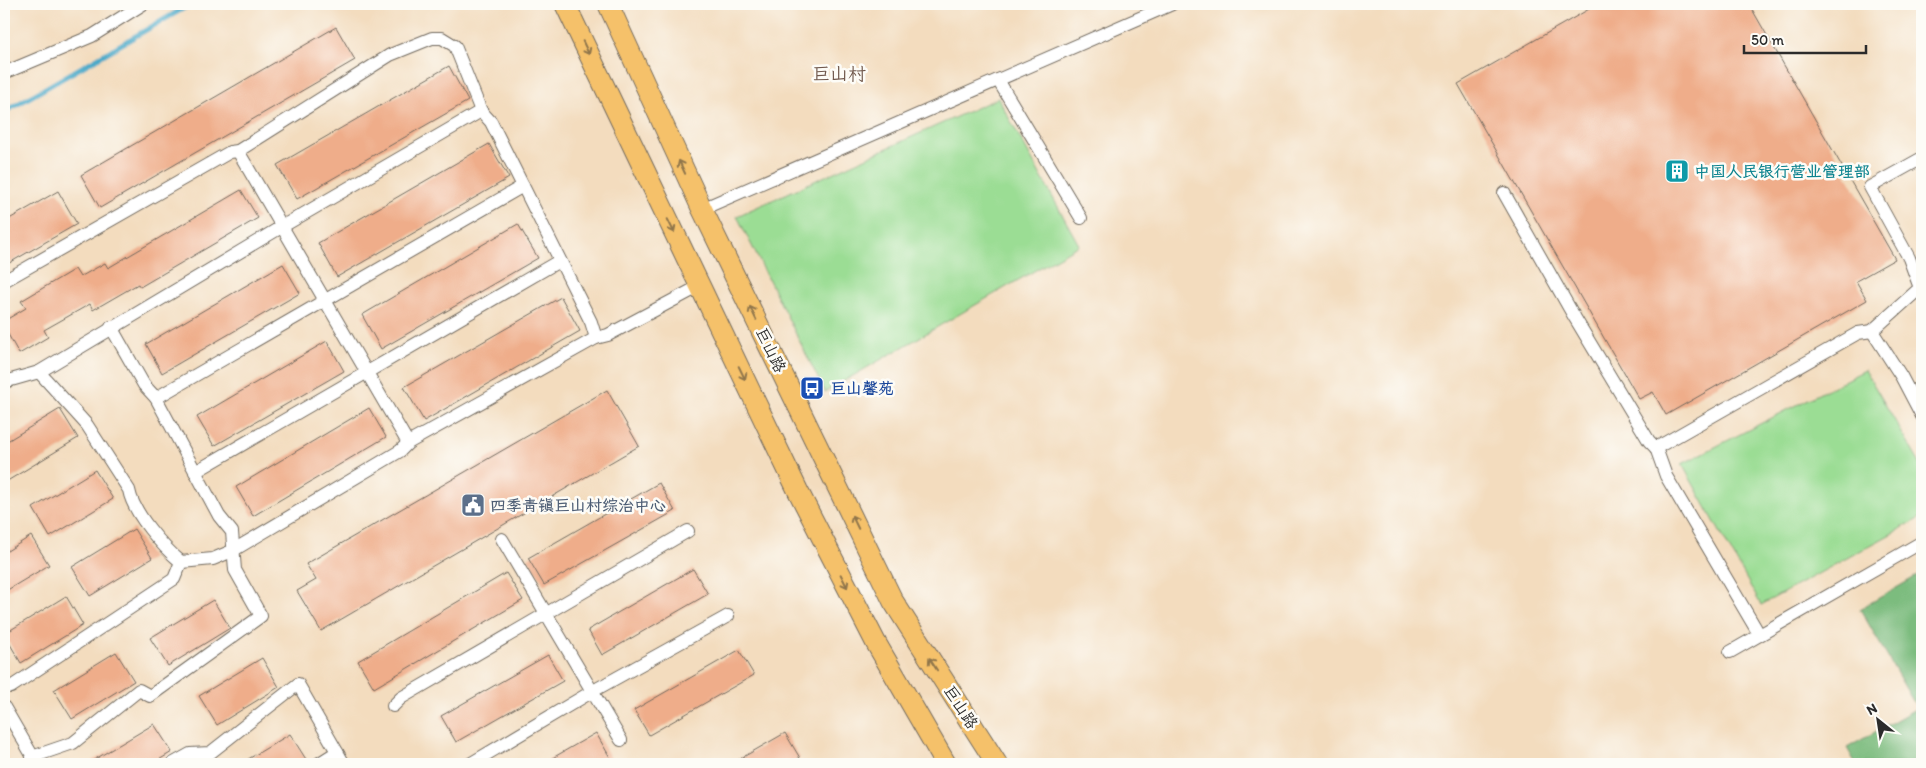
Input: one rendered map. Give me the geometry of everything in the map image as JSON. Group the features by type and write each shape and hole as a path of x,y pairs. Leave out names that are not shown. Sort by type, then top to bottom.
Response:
{"main road":[{"path":"565,4 798,491 871,635 946,764"},
{"name":"巨山路","path":"608,4 702,209 893,601 997,764"}],"street":[{"path":"4,73 92,36 143,4"},
{"path":"702,209 1172,4"},
{"path":"4,281 230,152 238,151 390,55 432,38 442,38 455,46 481,111 491,122 559,262 591,322 596,338"},
{"path":"998,80 1081,218"},
{"path":"4,382 39,372 111,327 481,111"},
{"path":"238,151 408,443"},
{"path":"1656,448 1858,334 1872,331 1920,288 1909,258 1870,187 1922,158"},
{"path":"156,398 522,186"},
{"path":"1504,193 1575,318 1649,441 1656,448 1666,476 1759,634"},
{"path":"195,472 559,262"},
{"path":"39,372 87,425 129,490 131,500 166,549 181,562 213,559 232,551 400,451 408,443 596,338 608,335 700,286"},
{"path":"4,707 35,761 73,743 139,690 150,696 261,616 234,570 232,532 219,516 156,398 144,385 111,327"},
{"path":"1872,331 1901,376 1922,416"},
{"path":"393,706 401,698 688,531"},
{"path":"502,539 621,740"},
{"path":"1730,652 1922,542"},
{"path":"11,687 174,579 181,562"},
{"path":"470,764 593,691 728,616"},
{"path":"172,764 190,754 210,753 298,684 344,764"},
{"path":"318,764 337,752"}],"green space":[{"path":"998,98 1079,245 825,392 737,216"},
{"path":"1865,370 1922,467 1922,517 1761,605 1682,464"},
{"path":"1922,573 1922,757 1909,764 1856,764 1847,748 1917,708 1860,609"}],"building":[{"name":"中国人民银行营业管理部","path":"1598,4 1749,4 1895,259 1856,281 1867,300 1666,415 1653,392 1639,399 1458,84"},
{"path":"336,27 355,60 100,208 81,175"},
{"path":"449,66 468,101 297,199 277,165"},
{"path":"489,144 509,178 337,277 318,243"},
{"path":"241,190 258,218 140,287 138,284 93,310 90,304 44,330 48,337 19,354 4,327 4,321 26,308 21,301 75,269 80,277 105,263 108,268"},
{"path":"58,191 77,224 4,266 4,222"},
{"path":"518,224 538,258 381,349 362,315"},
{"path":"283,264 300,293 162,373 146,344"},
{"path":"561,297 580,331 424,421 404,387"},
{"path":"327,341 344,371 214,446 197,417"},
{"name":"四季青镇巨山村综治中心","path":"607,390 639,446 321,631 297,591 316,580 306,564"},
{"path":"369,408 386,437 253,516 236,487"},
{"path":"60,409 78,438 4,483 4,443"},
{"path":"95,470 113,499 50,537 33,508"},
{"path":"659,483 675,511 544,585 528,558"},
{"path":"134,529 152,558 90,596 72,567"},
{"path":"31,536 49,565 4,592 4,553"},
{"path":"693,569 708,594 602,655 588,630"},
{"path":"506,573 523,600 374,688 358,661"},
{"path":"66,596 83,625 21,663 4,634"},
{"path":"213,600 230,628 168,666 150,638"},
{"path":"739,650 754,675 649,735 634,710"},
{"path":"116,652 134,681 72,719 54,690"},
{"path":"548,655 563,681 456,742 441,716"},
{"path":"262,658 279,687 217,725 199,696"},
{"path":"154,724 172,752 152,764 87,764"},
{"path":"596,733 611,759 601,764 542,764"},
{"path":"785,733 800,758 788,764 731,764"},
{"path":"290,734 309,764 240,764"}],"waterway":[{"path":"4,112 191,4"}],"place":[{"name":"中国人民银行营业管理部","path":"1677,171"},
{"name":"巨山馨苑","path":"812,388"},
{"name":"四季青镇巨山村综治中心","path":"473,505"}],"district":[{"name":"巨山村","path":"839,74"}]}
